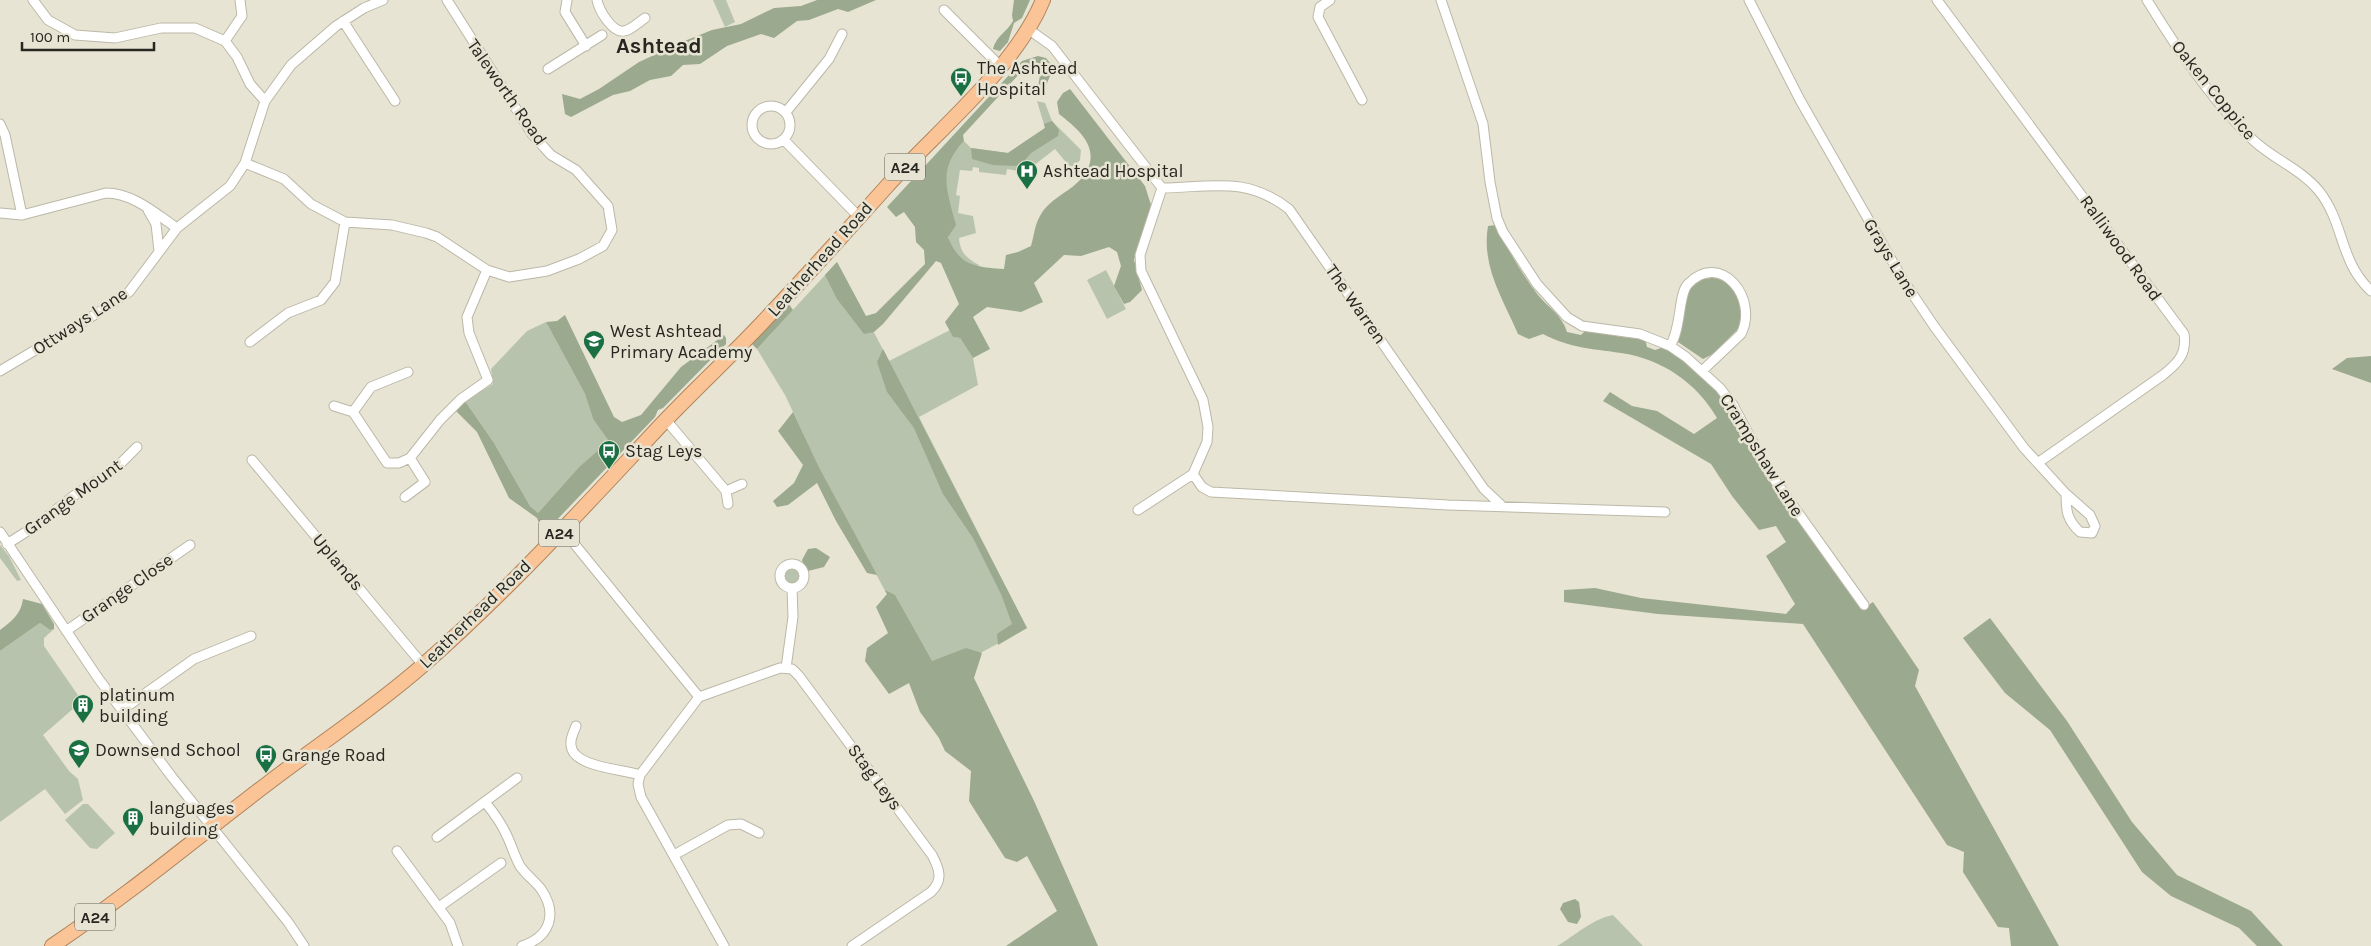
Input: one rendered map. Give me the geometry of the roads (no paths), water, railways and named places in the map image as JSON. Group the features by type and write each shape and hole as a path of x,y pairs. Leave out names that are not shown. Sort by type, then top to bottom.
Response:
{"highway":[{"name":"Leatherhead Road","path":"52,946 138,887 212,827 366,711 423,665 474,618 563,530 666,420 762,323 1000,66 1028,29 1042,0"}],"street":[{"path":"33,0 48,20 75,35 114,38 161,28 195,28 225,41 238,57 250,84 265,101"},
{"path":"225,41 242,16 240,0"},
{"name":"Ottways Lane","path":"0,371 96,314 129,292 177,228 230,186 245,163 265,101 291,65 362,4 383,0"},
{"name":"Taleworth Road","path":"245,163 284,179 311,204 345,222 392,225 426,233 437,237 487,270 509,277 547,271 579,259 603,246 612,230 608,206 576,170 551,155 532,134 447,0"},
{"path":"567,0 565,12 586,46"},
{"path":"597,0 603,12 618,30 625,31 645,18"},
{"path":"1330,0 1320,7 1318,17 1362,100"},
{"name":"Crampshaw Lane","path":"1441,0 1483,124 1490,182 1497,218 1514,251 1536,284 1567,317 1582,326 1640,334 1670,346 1702,371 1733,404 1769,472 1864,605"},
{"name":"Grays Lane","path":"1749,0 1795,92 1903,280 1971,379 2024,448 2039,462 2066,494"},
{"name":"Ralliwood Road","path":"1938,0 2184,334 2186,345 2184,354 2178,363 2039,462"},
{"name":"Oaken Coppice","path":"2147,0 2189,62 2246,133 2263,150 2304,177 2318,190 2329,205 2338,223 2346,256 2354,271 2371,291"},
{"path":"944,10 1000,66"},
{"path":"343,21 395,101"},
{"path":"1028,29 1052,46 1162,188 1140,255 1141,271 1203,400 1207,413 1207,442 1193,474 1138,510"},
{"path":"786,112 829,60 842,34"},
{"path":"548,69 602,35"},
{"path":"767,106 777,107 786,112 790,122 790,132 784,140 775,145 764,144 756,138 751,129 752,119 758,110 767,106"},
{"path":"0,124 6,135 22,215"},
{"path":"784,140 859,217"},
{"name":"The Warren","path":"1162,188 1233,186 1256,189 1273,196 1289,209 1484,489 1501,506"},
{"path":"0,213 22,215 106,194 119,194 134,200 177,228"},
{"path":"148,209 156,224 159,250"},
{"path":"250,342 288,313 321,300 335,282 345,222"},
{"path":"334,406 352,412 387,463 399,462 410,458 440,420 461,399 488,380 469,333 467,318 487,270"},
{"path":"1670,346 1679,328 1682,294 1686,285 1704,274 1723,274 1730,278 1743,297 1746,309 1745,327 1742,334 1702,371"},
{"path":"352,412 371,388 408,372"},
{"path":"666,420 726,491 728,504"},
{"name":"Grange Mount","path":"7,544 37,525 72,497 117,467 137,447"},
{"path":"405,497 425,482 410,458"},
{"name":"Uplands","path":"252,460 423,665"},
{"path":"1193,474 1202,487 1211,492 1439,505 1664,512"},
{"path":"726,491 742,484"},
{"path":"563,530 699,697"},
{"path":"0,532 66,631 122,710 288,922 304,946"},
{"name":"Grange Close","path":"66,631 190,545"},
{"path":"724,946 641,797 638,784 640,775 699,697 773,669 786,668 792,617 792,588"},
{"path":"122,710 194,659 251,636"},
{"name":"Stag Leys","path":"786,668 799,676 932,855 939,870 940,878 938,885 931,892 852,946"},
{"path":"576,726 570,742 571,748 580,760 640,775"},
{"path":"437,837 518,778"},
{"path":"485,802 504,830 520,866 540,888 548,905 549,925 545,933 522,946"},
{"path":"674,855 728,825 742,824 758,833"},
{"path":"397,851 450,923 458,946"},
{"path":"439,907 501,864"}],"place":[{"name":"The Ashtead Hospital","path":"961,97"},
{"name":"Ashtead Hospital","path":"1027,190"},
{"name":"West Ashtead Primary Academy","path":"594,360"},
{"name":"Stag Leys","path":"609,470"},
{"name":"platinum building","path":"83,724"},
{"name":"Downsend School","path":"79,769"},
{"name":"Grange Road","path":"266,774"},
{"name":"languages building","path":"133,837"}],"district":[{"name":"Ashtead","path":"659,45"}]}
